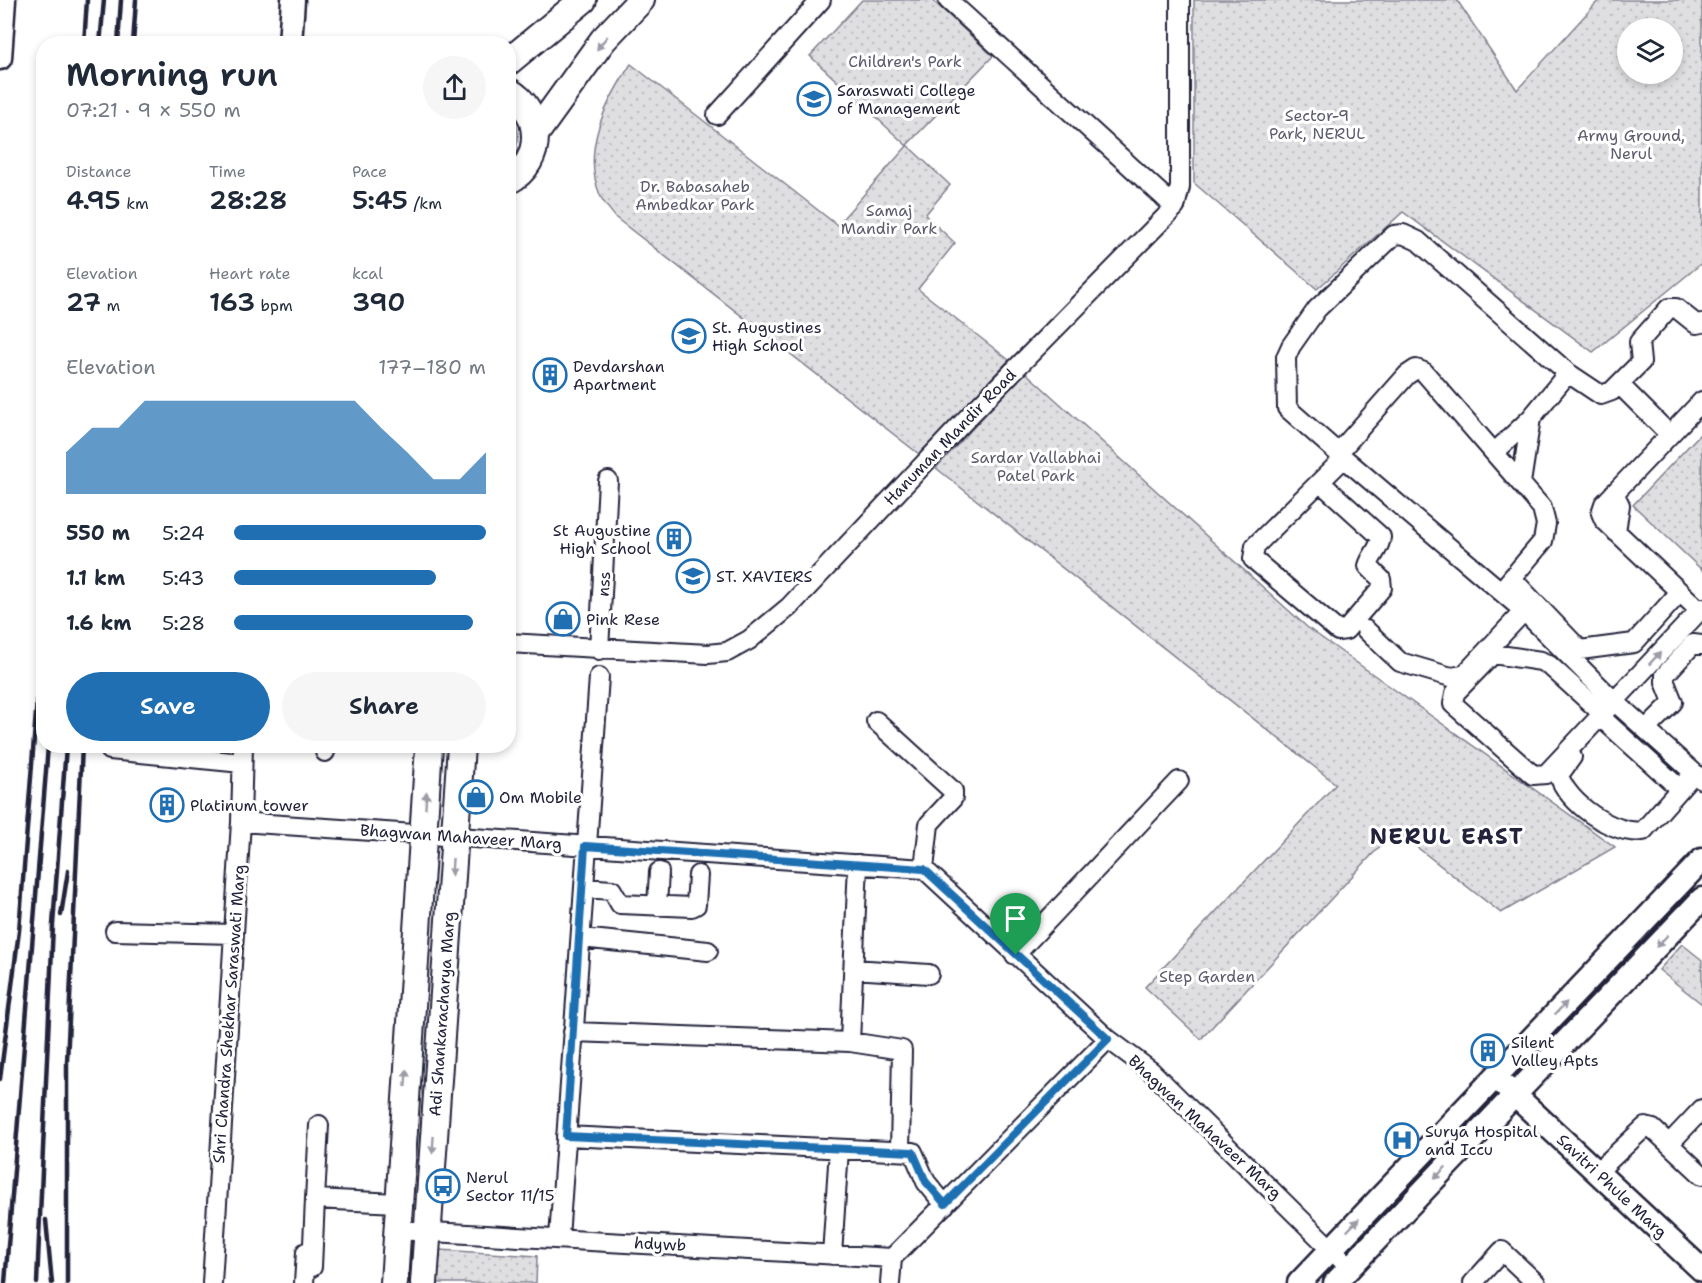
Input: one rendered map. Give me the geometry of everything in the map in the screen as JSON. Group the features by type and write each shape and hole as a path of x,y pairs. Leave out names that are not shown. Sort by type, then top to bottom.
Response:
{"main road":[{"path":"516,55 583,0"},
{"path":"536,133 603,40 641,0"},
{"path":"516,97 524,103 532,117 536,133 535,150 516,178"},
{"name":"Adi Shankaracharya Marg","path":"394,1283 397,1203 429,753"},
{"name":"Adi Shankaracharya Marg","path":"424,1283 460,753"}],"street":[{"path":"0,58 4,0"},
{"path":"291,36 293,0"},
{"path":"717,115 821,0"},
{"path":"948,0 1175,207 1180,187 1180,0"},
{"name":"Hanuman Mandir Road","path":"516,644 599,650 708,654 727,652 749,640 789,607 972,413 1175,207"},
{"path":"1680,592 1634,643 1580,650 1506,585 1341,456 1287,408 1286,357 1317,309 1394,235 1402,234 1418,241 1568,373 1601,395 1612,390 1641,362 1639,342 1669,308 1676,308 1696,324 1702,323"},
{"path":"1320,482 1381,537 1380,546 1370,559 1368,566 1381,579 1382,588 1346,630 1338,631 1253,559 1255,546 1320,482 1407,375 1416,369 1424,372 1542,508 1546,524 1543,541 1506,585"},
{"path":"1495,452 1531,418 1568,373"},
{"path":"1619,384 1669,434"},
{"path":"1611,710 1546,774 1533,775 1453,704 1455,693 1493,654 1541,661 1611,710 1650,725 1699,772 1680,789 1642,831 1631,833 1600,821 1562,785 1559,775 1611,710 1701,610 1604,520 1601,513 1604,504 1702,401"},
{"path":"1521,483 1531,418"},
{"name":"nss","path":"599,650 608,481"},
{"path":"1506,585 1524,611 1680,789"},
{"path":"1366,630 1400,662 1451,677 1464,675 1524,611"},
{"path":"1650,725 1673,702 1665,682 1665,675 1693,644 1702,645"},
{"path":"560,1238 598,677"},
{"path":"876,721 953,791 953,798 929,824 924,869"},
{"path":"154,753 242,759"},
{"path":"126,764 242,759"},
{"name":"Shri Chandra Shekhar Saraswati Marg","path":"212,1283 241,822 242,759"},
{"path":"1016,955 1179,781"},
{"name":"Bhagwan Mahaveer Marg","path":"241,822 924,869 1108,1039 1151,1071 1331,1249 1343,1275"},
{"path":"1299,1283 1702,860"},
{"path":"850,1042 858,864"},
{"path":"657,906 659,872"},
{"path":"584,888 612,890 620,904 692,907 696,905 698,874"},
{"path":"1343,1275 1702,899"},
{"path":"115,931 234,934"},
{"path":"581,938 708,951"},
{"path":"853,969 929,974"},
{"path":"573,1032 850,1042 902,1050 900,1151"},
{"path":"890,1283 892,1258 1108,1039"},
{"name":"Savitri Phule Marg","path":"1495,1077 1702,1270"},
{"path":"1669,1144 1702,1109"},
{"path":"307,1267 315,1199 319,1125"},
{"path":"1597,1172 1645,1127 1653,1129 1702,1175"},
{"path":"566,1136 913,1152 926,1182 945,1204"},
{"path":"832,1255 839,1149"},
{"path":"315,1199 397,1203"},
{"name":"hdywb","path":"396,1230 892,1258"},
{"path":"1473,1283 1502,1251 1536,1283"}],"green space":[{"name":"Dr. Babasaheb Ambedkar Park","path":"862,0 932,0 993,56 907,145 950,185 925,215 955,243 918,289 1009,360 919,454 616,218 601,198 595,178 593,160 599,126 613,94 631,64 837,225 907,146 810,56"},
{"path":"1194,0 1457,0 1517,90 1599,0 1702,0 1702,263 1593,352 1403,212 1317,289 1194,183"},
{"path":"516,124 518,130 516,148"},
{"name":"Sardar Vallabhai Patel Park","path":"1025,372 1308,628 1615,847 1501,913 1395,830 1201,1039 1145,987 1336,784 936,468"},
{"path":"1702,432 1702,570 1633,505"},
{"path":"1682,944 1702,960 1702,1004 1659,970"},
{"path":"440,1250 537,1256 536,1283 438,1283"}],"railway":[{"path":"85,36 87,0"},
{"path":"101,36 104,0"},
{"path":"119,36 121,0"},
{"path":"134,36 136,0"},
{"path":"0,1079 19,931 36,713"},
{"path":"5,1283 47,753"},
{"path":"37,1283 53,925 65,753"},
{"path":"67,1283 67,1062 82,753"},
{"path":"61,915 68,871"},
{"path":"46,1220 52,1283"}],"place":[{"name":"Saraswati College of Management","path":"814,99"},
{"name":"St. Augustines High School","path":"689,336"},
{"name":"Devdarshan Apartment","path":"550,375"},
{"name":"St Augustine High School","path":"674,539"},
{"name":"ST. XAVIERS","path":"693,576"},
{"name":"Pink Rese","path":"563,619"},
{"name":"Om Mobile","path":"476,797"},
{"name":"Platinum tower","path":"167,805"},
{"name":"Silent Valley Apts","path":"1488,1051"},
{"name":"Surya Hospital and Iccu","path":"1402,1140"},
{"name":"Nerul Sector 11/15","path":"443,1186"}],"district":[{"name":"NERUL EAST","path":"1447,836"}],"route":[{"path":"585,846 924,869 1016,955 1108,1039 945,1204 926,1182 913,1152 566,1136 581,938 585,846"}],"park label":[{"name":"Children's Park","path":"905,61"},
{"name":"Sector-9 Park, NERUL","path":"1317,124"},
{"name":"Army Ground, Nerul","path":"1631,144"},
{"name":"Samaj Mandir Park","path":"889,219"},
{"name":"Step Garden","path":"1207,976"}]}
